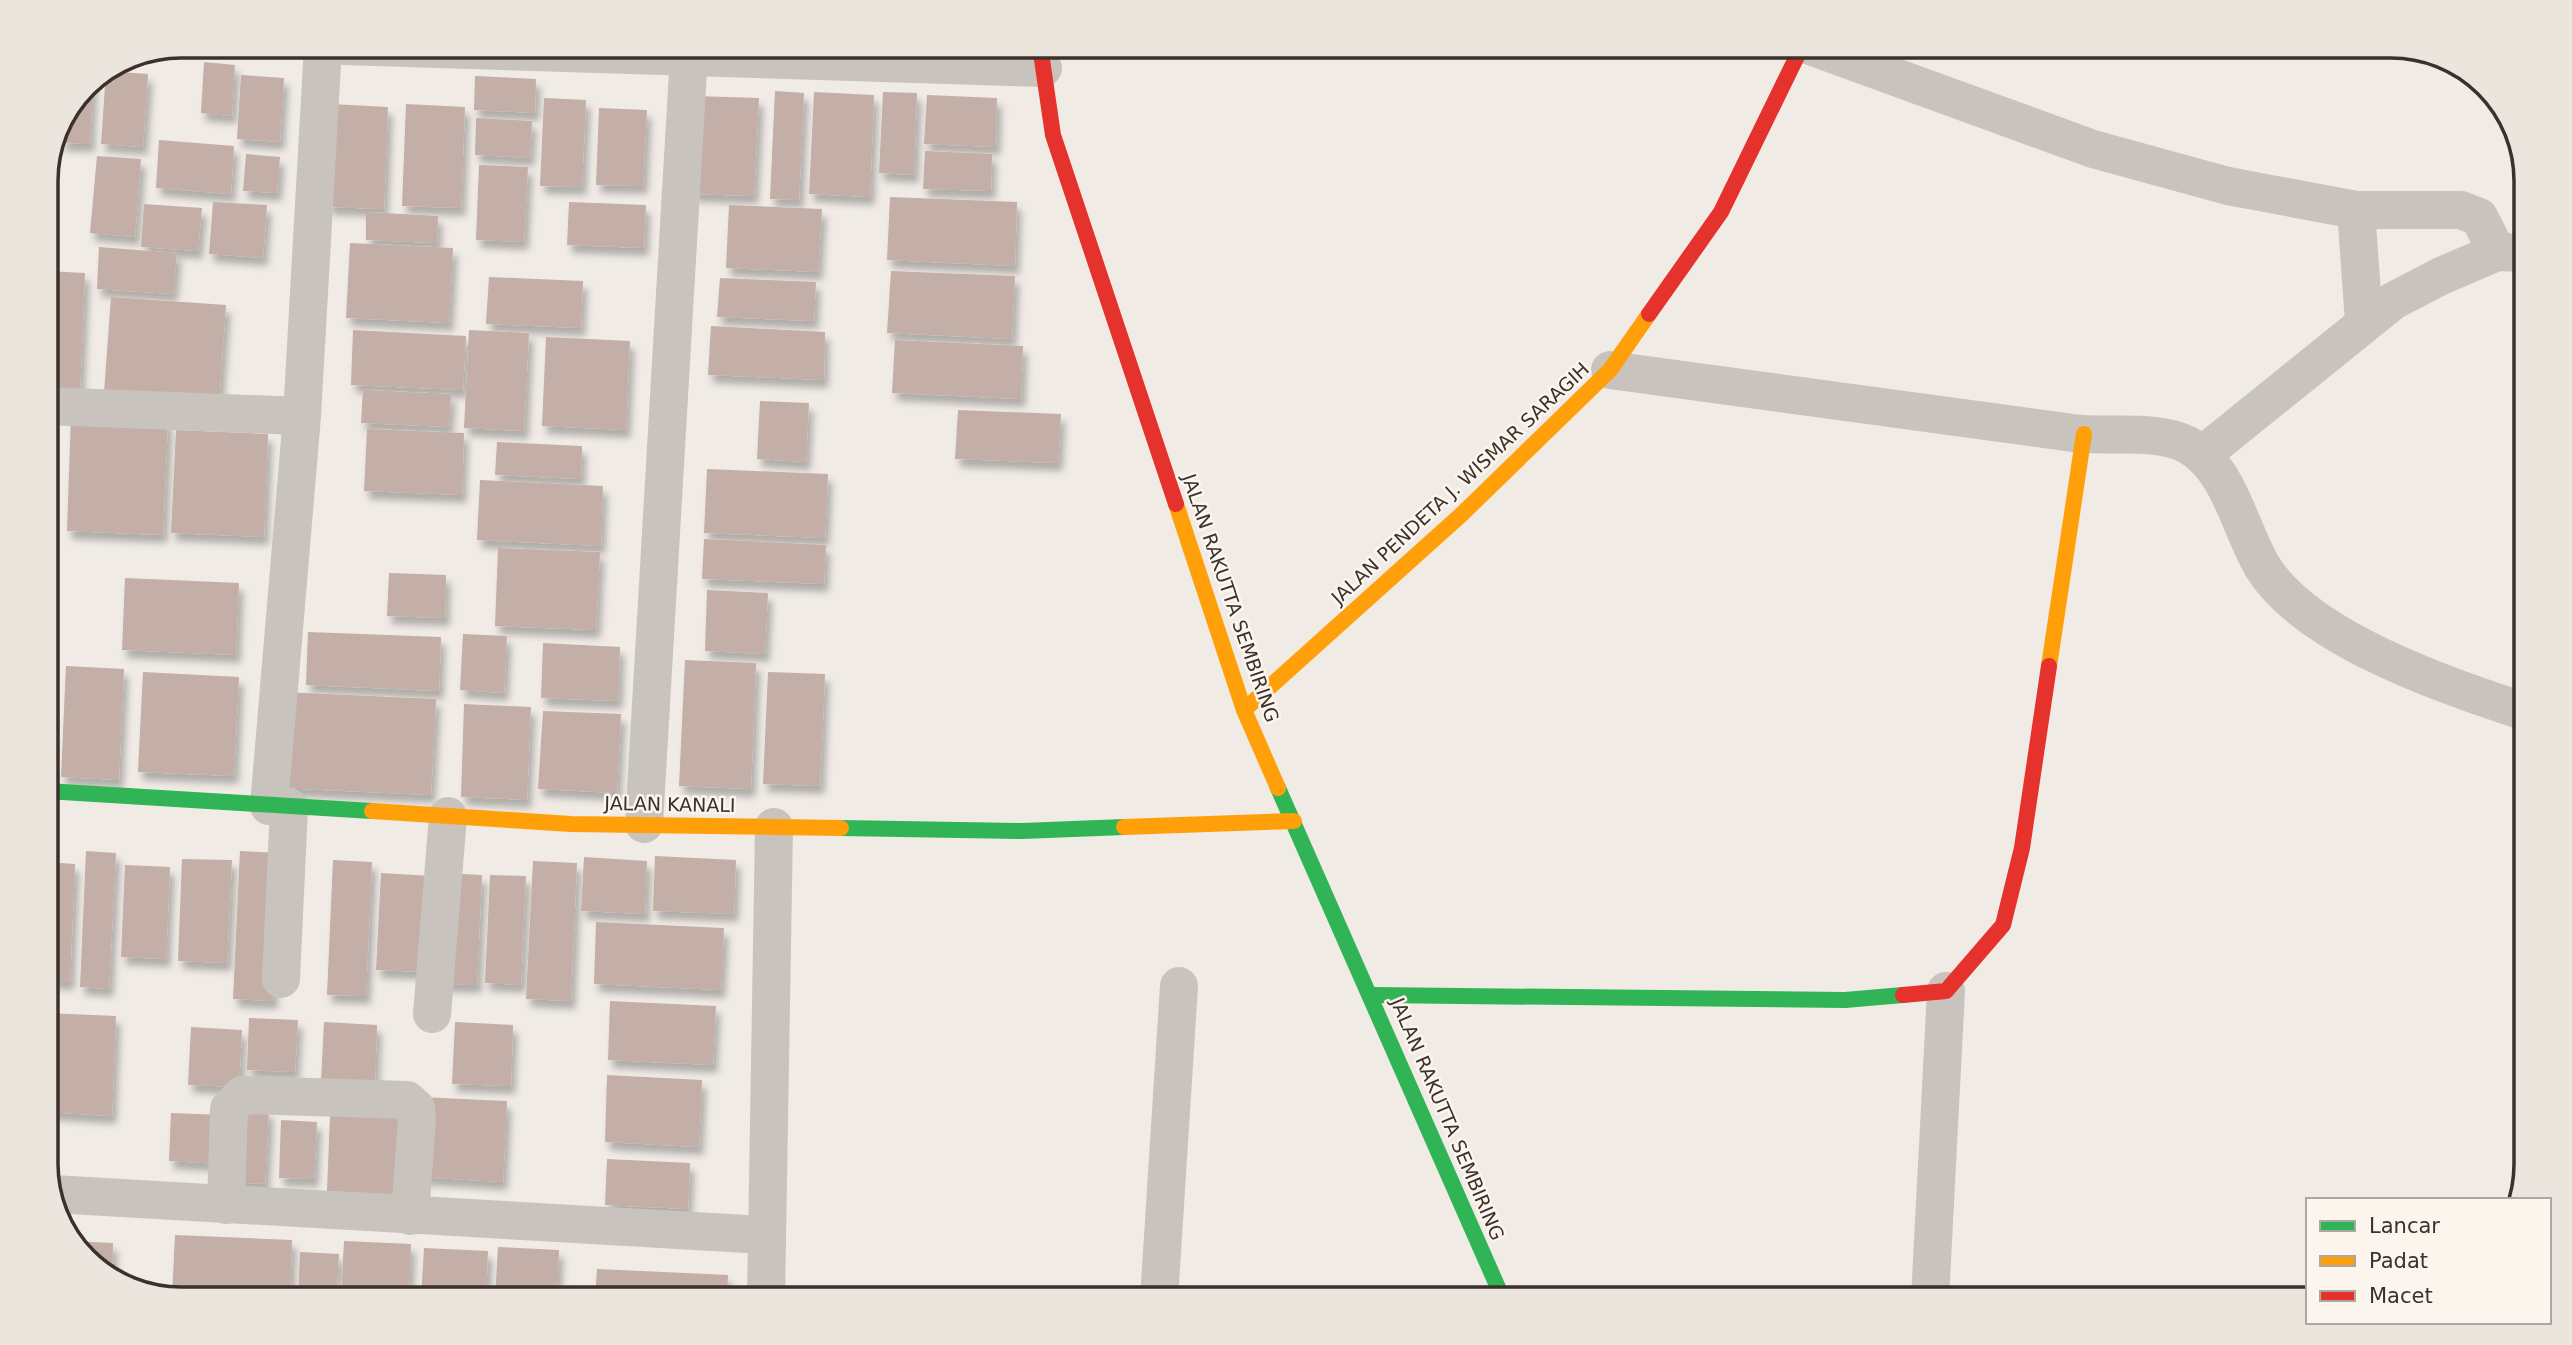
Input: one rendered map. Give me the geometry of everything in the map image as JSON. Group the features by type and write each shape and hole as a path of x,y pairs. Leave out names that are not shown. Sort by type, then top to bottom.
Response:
{"street":[{"path":"281,979 279,806 322,58"},
{"path":"644,824 688,58"},
{"name":"JALAN RAKUTTA SEMBIRING","path":"1041,58 1053,135 1244,710 1372,995 1497,1287"},
{"name":"JALAN PENDETA J. WISMAR SARAGIH","path":"1244,710 1462,514 1611,370 1721,212 1796,58"},
{"path":"1843,58 2093,149 2228,186 2356,210 2461,210 2479,217 2512,253 2441,276 2393,301 2202,455"},
{"path":"2356,210 2364,322"},
{"path":"1611,370 2084,434 2178,440 2202,455 2227,490 2262,566 2287,597 2321,623 2369,650 2514,707"},
{"path":"58,407 302,416"},
{"path":"1931,1287 1945,991 2003,925 2022,848 2084,434"},
{"name":"JALAN KANALI","path":"58,792 447,816 644,824 1022,831 1294,821"},
{"path":"432,1013 447,816"},
{"path":"766,1287 774,827"},
{"path":"1160,1287 1179,986"},
{"path":"1372,995 1845,1000 1945,991"},
{"path":"226,1205 229,1109 242,1095 407,1100 416,1108 417,1119 410,1216"},
{"path":"62,1195 765,1235"}],"building":[{"path":"204,62 235,65 232,116 201,113"},
{"path":"122,72 148,74 143,147 101,144 105,84"},
{"path":"241,75 284,78 280,142 237,139"},
{"path":"475,76 536,79 535,113 474,110"},
{"path":"775,91 804,93 799,200 770,199"},
{"path":"814,92 874,95 870,197 809,194"},
{"path":"883,92 917,93 914,175 879,173"},
{"path":"927,95 997,98 996,147 924,144"},
{"path":"92,96 90,144 64,143 78,112"},
{"path":"695,96 759,98 754,196 691,194"},
{"path":"544,98 586,100 582,187 540,186"},
{"path":"331,104 388,107 384,209 327,207"},
{"path":"406,104 465,107 461,208 402,206"},
{"path":"599,108 647,110 643,186 596,185"},
{"path":"476,118 532,121 530,158 475,155"},
{"path":"159,140 234,146 231,194 156,188"},
{"path":"925,151 992,154 991,191 923,189"},
{"path":"246,154 280,157 277,193 243,191"},
{"path":"97,156 141,159 135,237 90,233"},
{"path":"479,165 528,167 524,242 476,240"},
{"path":"890,197 1017,202 1015,266 887,260"},
{"path":"213,202 267,205 263,258 209,254"},
{"path":"569,202 646,205 644,248 567,245"},
{"path":"144,204 202,208 198,251 141,247"},
{"path":"729,205 822,209 818,272 726,268"},
{"path":"366,212 438,216 437,243 366,240"},
{"path":"350,243 453,248 449,323 346,318"},
{"path":"99,247 177,253 173,294 97,289"},
{"path":"891,271 1015,276 1012,339 887,333"},
{"path":"58,272 85,273 80,391 58,390"},
{"path":"489,277 583,281 581,328 486,324"},
{"path":"720,278 816,282 814,321 717,317"},
{"path":"111,297 226,305 219,402 104,393"},
{"path":"711,326 825,332 824,380 708,375"},
{"path":"353,330 466,336 463,390 351,385"},
{"path":"469,330 529,333 524,431 464,428"},
{"path":"546,337 630,341 626,430 542,426"},
{"path":"895,340 1023,346 1021,399 892,393"},
{"path":"363,390 451,394 449,427 361,423"},
{"path":"760,401 809,403 806,462 757,459"},
{"path":"958,410 1061,414 1058,463 955,459"},
{"path":"71,416 168,420 163,535 67,531"},
{"path":"367,429 464,433 462,495 364,491"},
{"path":"176,430 268,434 264,537 171,533"},
{"path":"497,442 582,446 581,479 495,475"},
{"path":"707,469 828,474 825,538 704,533"},
{"path":"480,480 603,486 601,546 477,540"},
{"path":"704,539 826,545 824,584 702,579"},
{"path":"498,548 600,552 596,630 495,626"},
{"path":"389,573 446,575 445,618 387,616"},
{"path":"125,578 239,583 236,655 122,650"},
{"path":"707,590 768,593 765,654 705,651"},
{"path":"308,632 441,637 439,691 306,685"},
{"path":"463,634 507,636 504,693 460,690"},
{"path":"543,643 620,647 618,701 541,698"},
{"path":"685,660 756,663 751,789 679,786"},
{"path":"66,666 124,669 119,780 61,777"},
{"path":"143,672 239,677 234,776 138,772"},
{"path":"768,672 825,674 820,786 763,784"},
{"path":"284,692 436,699 431,795 280,788"},
{"path":"464,704 531,707 527,800 461,797"},
{"path":"543,711 621,714 617,793 538,789"},
{"path":"86,851 116,853 109,989 80,987"},
{"path":"240,851 280,853 273,1001 233,999"},
{"path":"655,856 736,860 734,914 653,911"},
{"path":"584,857 647,861 645,914 581,911"},
{"path":"182,859 232,860 227,963 178,961"},
{"path":"333,860 372,862 366,996 327,995"},
{"path":"533,861 577,863 571,1001 526,999"},
{"path":"58,863 75,864 70,982 58,982"},
{"path":"125,865 170,867 166,959 121,957"},
{"path":"381,873 431,876 427,972 376,970"},
{"path":"445,873 482,875 477,985 440,984"},
{"path":"490,875 526,876 521,985 485,983"},
{"path":"596,922 724,928 721,990 594,984"},
{"path":"610,1001 716,1006 713,1065 608,1060"},
{"path":"58,1014 116,1016 112,1116 58,1113"},
{"path":"249,1018 298,1020 295,1072 247,1070"},
{"path":"324,1022 377,1025 375,1084 321,1082"},
{"path":"455,1022 513,1025 511,1086 452,1084"},
{"path":"191,1027 242,1030 239,1087 188,1085"},
{"path":"607,1075 702,1080 699,1147 605,1142"},
{"path":"420,1097 507,1101 503,1182 416,1177"},
{"path":"235,1108 269,1110 265,1184 232,1182"},
{"path":"171,1113 224,1115 221,1164 169,1161"},
{"path":"330,1115 399,1118 395,1194 327,1191"},
{"path":"281,1120 317,1122 314,1179 279,1178"},
{"path":"607,1159 690,1163 688,1209 605,1205"},
{"path":"175,1235 292,1240 290,1287 173,1286"},
{"path":"344,1241 411,1244 409,1287 342,1287"},
{"path":"85,1242 113,1243 112,1267"},
{"path":"498,1247 559,1250 557,1287 496,1287"},
{"path":"424,1248 488,1251 486,1287 422,1287"},
{"path":"300,1252 339,1254 337,1287 299,1287"},
{"path":"597,1269 728,1275 728,1287 596,1287"}],"traffic: fast":[{"path":"1278,788 1498,1287"},
{"path":"58,792 372,811"},
{"path":"841,828 1022,831 1124,827"},
{"path":"1372,995 1845,1000 1903,995"}],"traffic: slow":[{"path":"1244,710 1462,514 1610,370 1649,314"},
{"path":"2049,666 2084,434"},
{"path":"1176,504 1244,710 1278,788"},
{"path":"372,811 571,824 841,828"},
{"path":"1124,827 1294,821"}],"traffic: jam":[{"path":"1042,58 1053,135 1176,504"},
{"path":"1649,314 1721,212 1796,58"},
{"path":"1903,995 1946,991 2003,925 2022,848 2049,666"}]}
